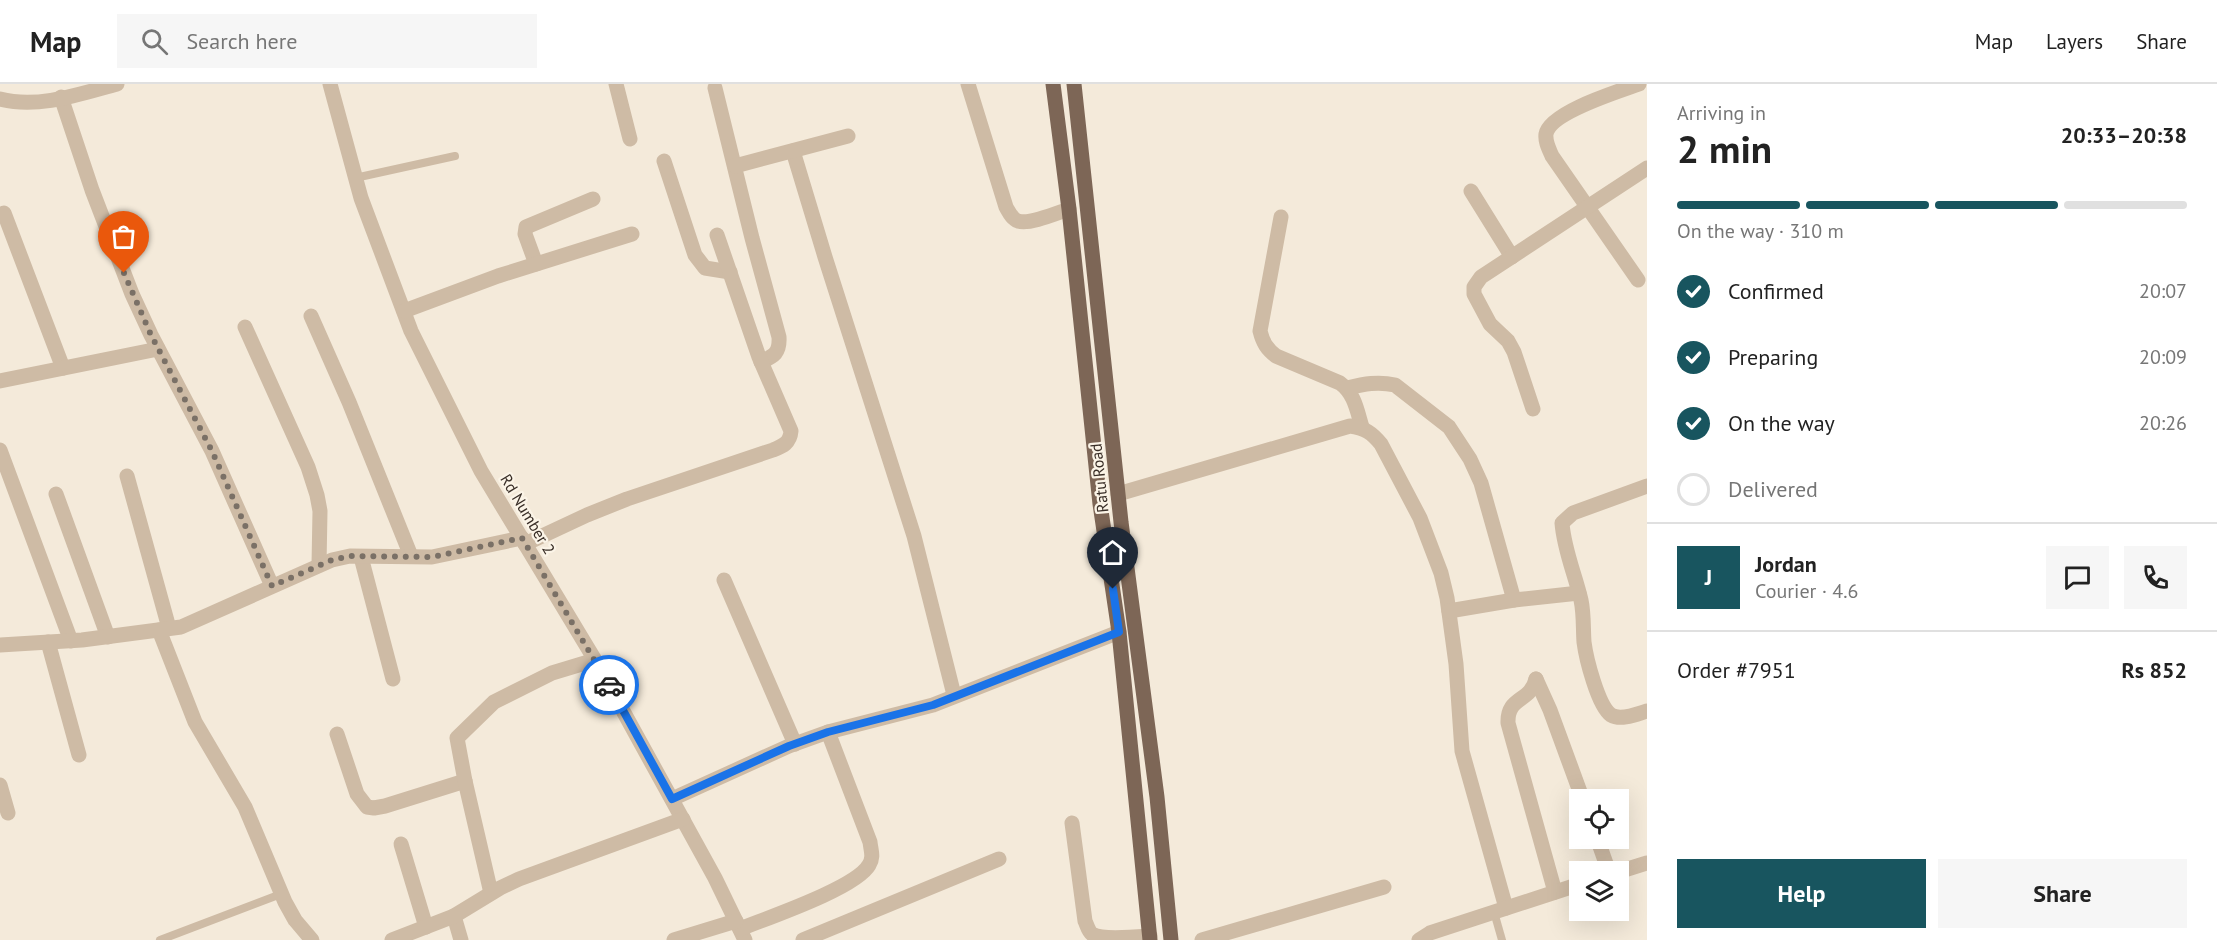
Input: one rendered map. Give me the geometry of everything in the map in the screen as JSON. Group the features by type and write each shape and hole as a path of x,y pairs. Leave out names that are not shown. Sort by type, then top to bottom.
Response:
{"main road":[{"name":"Ratu Road","path":"1053,84 1069,209 1100,504 1119,632 1150,938"},
{"name":"Ratu Road","path":"1074,84 1118,494 1172,940"}],"street":[{"path":"0,99 29,103 68,92 117,84"},
{"name":"Rd Number 2","path":"330,84 361,198 411,331 481,471 595,660 672,799 740,930"},
{"path":"616,84 630,139"},
{"path":"968,84 1006,207 1011,216 1017,221 1028,222 1069,209"},
{"path":"1638,280 1547,146 1546,134 1549,128 1570,112 1639,84"},
{"path":"716,88 779,337 778,352 774,357 761,362"},
{"path":"68,92 92,190 132,294 158,349 212,451 272,586"},
{"path":"735,166 848,136"},
{"path":"793,151 914,536 954,695"},
{"path":"664,161 695,255 705,268 730,272"},
{"path":"1533,409 1514,352 1508,341 1490,324 1474,294 1473,287 1476,282 1512,257 1647,168"},
{"path":"1471,191 1512,257"},
{"path":"536,264 525,234 526,227 592,199"},
{"path":"4,213 63,368"},
{"path":"1281,217 1260,331 1262,341 1276,356 1347,388 1354,398 1362,428"},
{"path":"404,311 536,264 632,234"},
{"path":"0,645 71,641 181,627 332,560 361,556 432,557 523,541 617,503 785,445 790,438 791,431 761,362 717,235"},
{"path":"311,316 349,402 411,556"},
{"path":"245,327 308,467 317,495 320,511 319,565"},
{"path":"0,381 158,349"},
{"path":"1347,388 1369,383 1395,385 1449,427 1470,459 1481,483 1514,600"},
{"path":"1118,494 1350,426 1362,428 1372,434 1381,444 1420,518 1441,573 1456,664 1462,751 1500,910"},
{"path":"0,450 71,641"},
{"path":"128,476 164,629 195,722 245,807 281,894 295,920 312,940"},
{"path":"1647,486 1573,513 1562,523 1563,536 1579,593 1585,645 1600,701 1613,716 1622,718 1647,711"},
{"path":"56,494 108,637"},
{"path":"361,556 393,679"},
{"path":"724,580 795,744"},
{"path":"1449,611 1514,600 1579,593"},
{"path":"672,799 795,744 828,732 933,705 1119,632"},
{"path":"48,642 79,755"},
{"path":"492,893 457,738 494,702 552,674 595,660"},
{"path":"1555,892 1508,723 1508,711 1513,704 1529,694 1536,679 1579,789"},
{"path":"674,940 740,930 840,887 868,867 873,857 870,842 828,732"},
{"path":"337,734 357,794 367,807 385,806 465,781"},
{"path":"0,785 8,813"},
{"path":"392,940 454,916 519,879 682,819"},
{"path":"1072,823 1085,921 1092,935 1098,939 1150,938"},
{"path":"400,844 426,927"},
{"path":"803,940 999,859"},
{"path":"1629,868 1647,862"},
{"path":"1202,940 1384,887"},
{"path":"1419,940 1430,933 1569,888"},
{"path":"454,916 461,940"}],"lane":[{"path":"355,178 455,156"},
{"path":"160,940 281,894"},
{"path":"1500,910 1502,940"}],"way so far":[{"path":"124,273 151,335 212,451 272,586 332,560 350,556 432,557 522,538 609,685"}],"route":[{"path":"609,685 672,799 789,746 828,732 933,705 1119,632 1113,589"}]}
